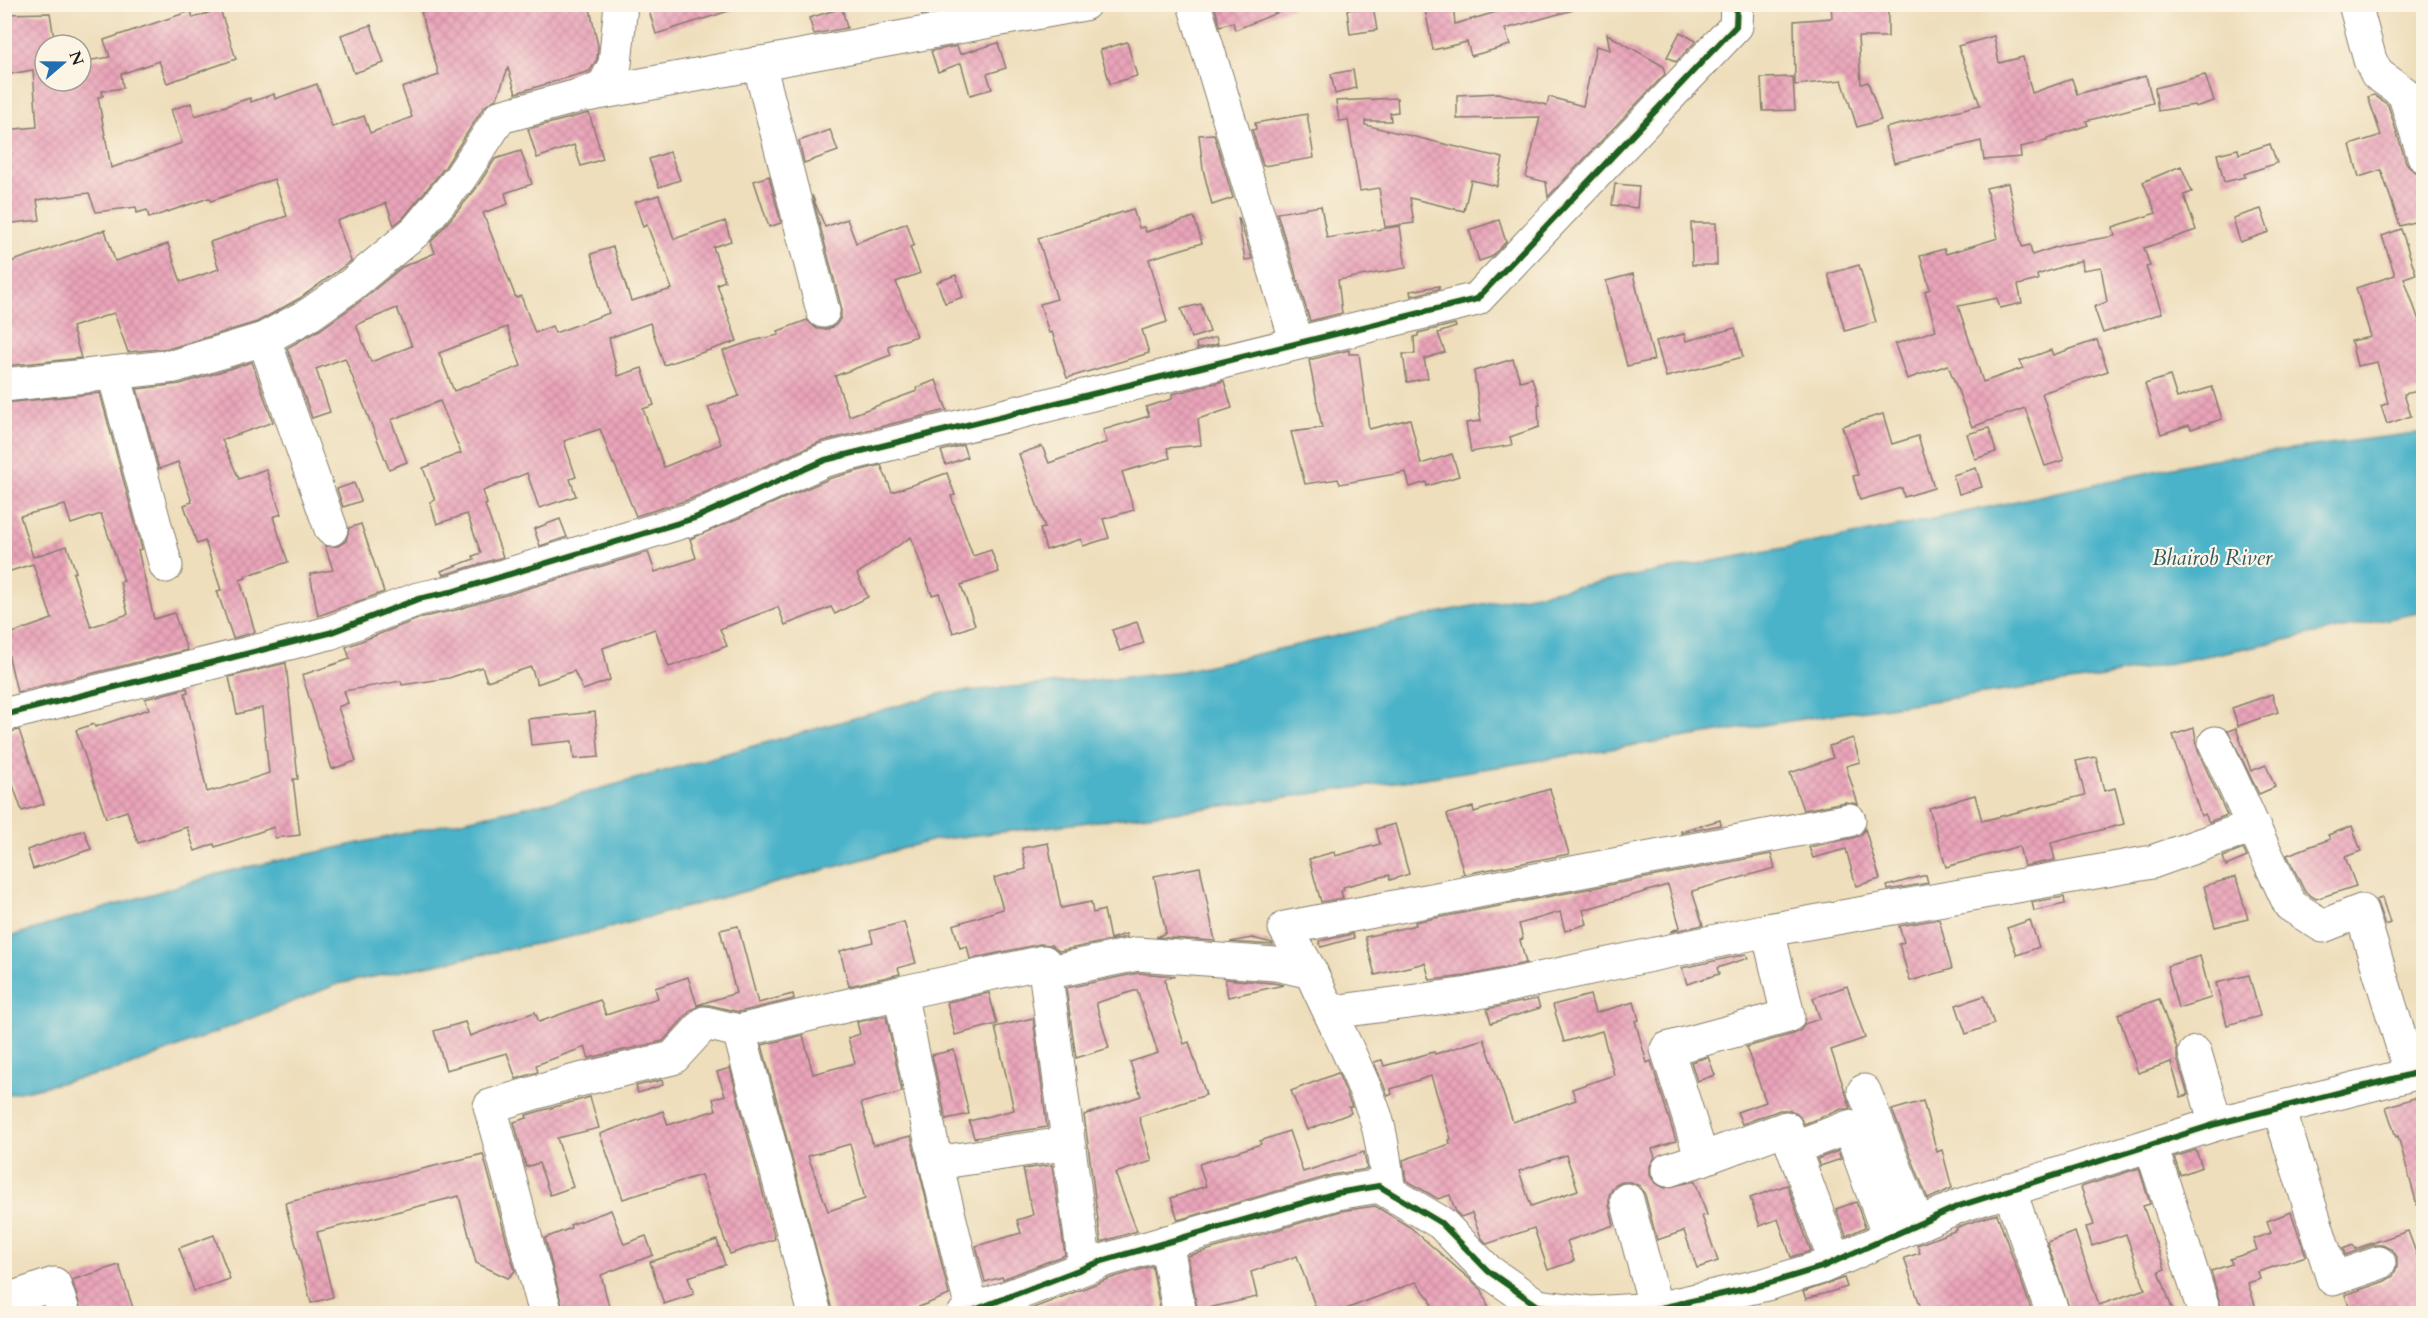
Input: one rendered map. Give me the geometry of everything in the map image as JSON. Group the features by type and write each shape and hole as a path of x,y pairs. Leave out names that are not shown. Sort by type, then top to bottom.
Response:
{"street":[{"path":"582,95 604,86 615,64 621,4"},
{"path":"4,386 175,366 264,339 310,314 351,285 416,231 460,178 500,117 582,95 1084,4"},
{"path":"1194,4 1297,343"},
{"path":"4,714 329,633 418,599 451,592 695,518 825,460 1477,298 1736,26 1737,4"},
{"path":"2355,4 2370,60 2377,74 2404,93 2424,156"},
{"path":"759,63 823,311"},
{"path":"264,339 331,530"},
{"path":"114,374 166,566"},
{"path":"900,993 970,1312 1085,1267 1166,1242 1337,1193 1379,1186 1441,1223 1488,1271 1538,1306 1592,1313 1656,1309 1767,1284 1835,1261 1959,1206 2216,1124 2417,1072 2361,911 2323,926 2290,905 2215,742"},
{"path":"1389,1192 1376,1117 1358,1072 1334,1026 1311,972 1285,928 1850,820"},
{"path":"1340,1011 1468,994 1768,930 2152,862 2253,826"},
{"path":"1702,1159 1667,1049 1788,1016 1768,930"},
{"path":"1046,973 1137,954 1275,964 1311,972"},
{"path":"546,1314 490,1106 575,1081 673,1058 705,1023 739,1031 1044,962 1085,1267"},
{"path":"739,1031 815,1314"},
{"path":"2195,1053 2216,1124"},
{"path":"1864,1091 1904,1230"},
{"path":"2279,1109 2333,1279 2379,1263"},
{"path":"1793,1148 1849,1127 1904,1230"},
{"path":"1668,1170 1786,1128 1835,1261"},
{"path":"936,1163 1057,1145"},
{"path":"2151,1146 2205,1314"},
{"path":"2009,1189 2053,1314"},
{"path":"1627,1200 1656,1309"},
{"path":"1166,1242 1180,1314"},
{"path":"4,1301 54,1284 64,1314"}],"water":[{"name":"Bhairob River","path":"2423,432 2423,612 2092,679 1815,717 1439,776 1200,809 934,840 594,932 338,984 122,1069 5,1095 5,938 225,872 567,798 944,693 1174,673 1451,610 1896,527 2206,460"}],"building":[{"path":"447,4 589,4 598,46 597,59 590,71 516,93 508,68 497,98 484,107 445,167 403,218 394,225 386,203 337,221 351,261 300,298 257,322 171,348 128,352 114,313 72,327 81,358 4,366 4,264 105,230 115,261 168,244 181,282 219,269 210,242 287,216 274,179 211,201 209,198 149,218 147,210 137,213 136,207 96,212 89,193 37,200 40,220 4,224 4,130 37,127 35,93 93,93 93,60 110,57 104,40 191,11 193,18 220,9 236,59 167,83 159,61 121,74 123,88 102,91 103,96 98,97 111,168 182,143 171,110 191,103 195,116 250,98 251,102 274,94 275,99 317,84 332,127 364,116 370,133 412,117 402,88 439,75 421,12"},
{"path":"647,4 734,4 735,9 656,34"},
{"path":"919,4 940,4 943,11 922,15"},
{"path":"1214,4 1296,5 1235,30 1233,22 1220,26"},
{"path":"1424,4 1453,4 1455,24 1524,4 1572,4 1573,10 1505,29 1510,45 1471,56 1467,42 1433,50"},
{"path":"1831,4 1888,4 1888,37 1858,37 1861,84 1868,82 1881,120 1857,127 1842,80 1795,85 1794,21 1832,18"},
{"path":"1373,6 1377,30 1350,34 1347,10"},
{"path":"842,8 847,28 814,34 809,18"},
{"path":"50,13 53,33 33,33 33,70 4,75 4,14"},
{"path":"371,25 384,63 354,73 341,35"},
{"path":"1680,32 1696,41 1676,62 1667,57"},
{"path":"1607,34 1663,66 1665,74 1548,197 1546,182 1526,177 1540,117 1457,119 1457,95 1498,93 1547,105 1549,97 1583,106 1596,46 1610,50"},
{"path":"1994,36 1999,63 2023,57 2032,93 2072,79 2077,94 2146,76 2153,103 2086,121 2088,125 2047,139 2047,141 2020,147 2021,157 1984,160 1981,141 1894,163 1885,128 1980,105 1958,46"},
{"path":"1127,42 1137,76 1110,84 1100,50"},
{"path":"998,43 1006,68 987,74 992,89 970,95 961,63 938,72 931,51 957,46 960,54"},
{"path":"1353,70 1356,88 1335,94 1331,74"},
{"path":"2205,75 2214,101 2195,107 2195,105 2158,111 2155,88"},
{"path":"1793,77 1795,110 1763,111 1761,78"},
{"path":"2374,95 2388,105 2406,162 2417,173 2424,193 2424,219 2400,226 2381,170 2359,177 2350,145 2381,135 2368,97"},
{"path":"1397,98 1398,112 1390,113 1391,121 1365,121 1365,125 1503,158 1497,186 1471,180 1464,211 1410,198 1414,223 1385,227 1379,188 1360,191 1348,120 1339,121 1336,101"},
{"path":"589,113 603,159 581,166 574,145 537,158 528,129"},
{"path":"1307,114 1314,158 1263,166 1252,130 1256,129 1255,123"},
{"path":"830,130 838,151 804,163 799,141"},
{"path":"1214,134 1233,198 1212,205 1203,169 1199,135"},
{"path":"2270,144 2277,163 2244,174 2245,177 2224,182 2217,154 2238,149 2239,154"},
{"path":"521,151 532,184 505,193 508,204 483,213 516,298 521,296 535,333 552,326 555,333 609,313 591,254 613,247 631,301 672,289 647,225 643,227 635,202 659,195 674,239 725,221 731,241 713,247 725,281 717,284 737,341 664,365 650,323 609,338 618,376 642,368 654,405 643,409 664,467 721,444 708,407 739,396 723,351 779,335 778,331 807,320 817,329 828,329 836,325 841,317 841,306 812,195 825,227 847,219 856,243 907,223 914,245 910,247 920,273 896,282 917,336 888,346 891,355 835,376 849,416 917,391 916,388 936,380 947,410 820,442 688,500 636,516 600,429 564,441 576,477 570,479 576,496 539,508 527,473 483,491 487,504 485,505 503,557 443,575 441,571 474,559 473,556 481,553 467,514 437,524 430,502 435,500 423,468 461,453 440,401 391,420 407,462 389,469 345,358 316,369 330,412 312,418 287,348 321,329 362,300 402,267 435,253 431,242 475,190 495,159","holes":["397,308 412,346 371,362 356,325","507,327 521,366 454,391 439,353"]},
{"path":"670,152 680,180 659,187 649,159"},
{"path":"2181,166 2192,192 2184,195 2196,230 2144,248 2150,266 2146,267 2162,313 2103,333 2094,307 2107,302 2101,267 2083,270 2082,260 2037,275 2038,280 2018,285 2022,303 2000,308 1997,298 1958,306 1983,382 2023,368 2020,361 2051,350 2053,355 2097,340 2108,371 2042,393 2064,460 2045,466 2025,408 1972,427 1948,365 1907,379 1895,344 1936,330 1925,291 1930,289 1920,256 1944,249 1946,254 1998,238 1986,188 2008,183 2022,247 2030,245 2032,255 2062,245 2115,236 2113,227 2156,213 2143,182"},
{"path":"769,176 781,223 769,227 754,181"},
{"path":"1615,184 1639,186 1637,208 1612,205"},
{"path":"1321,206 1327,238 1400,226 1406,268 1338,280 1342,313 1310,321 1277,213"},
{"path":"1133,209 1139,228 1144,227 1146,232 1194,217 1202,243 1149,259 1167,322 1142,330 1149,353 1067,378 1040,304 1057,299 1038,238"},
{"path":"2261,209 2269,232 2240,242 2233,218"},
{"path":"1239,218 1252,259 1245,260"},
{"path":"1499,220 1506,242 1491,257 1479,261 1469,230"},
{"path":"1691,223 1716,223 1717,265 1692,265"},
{"path":"2401,229 2416,274 2404,278 2424,335 2424,390 2404,394 2411,416 2387,424 2381,406 2388,403 2377,362 2357,366 2351,341 2371,337 2356,288 2395,275 2382,236"},
{"path":"1859,265 1876,322 1845,331 1828,274"},
{"path":"1633,274 1654,360 1627,366 1606,281"},
{"path":"956,275 963,297 945,303 937,282"},
{"path":"1439,286 1439,289 1411,296 1410,291"},
{"path":"1201,304 1210,332 1191,338 1181,309"},
{"path":"1455,324 1456,327 1438,333 1445,352 1424,359 1428,378 1407,382 1403,354 1415,354 1414,337 1418,336 1418,333"},
{"path":"1735,328 1743,357 1666,377 1656,341 1684,334 1686,341"},
{"path":"1216,337 1218,344 1197,349 1196,343"},
{"path":"1349,350 1349,354 1359,354 1369,429 1410,419 1421,464 1452,454 1459,476 1427,486 1426,482 1410,487 1406,472 1340,484 1338,479 1305,484 1291,432 1322,428 1309,360"},
{"path":"1513,359 1520,381 1532,378 1540,404 1538,404 1539,427 1510,437 1512,445 1471,452 1466,423 1481,421 1474,371"},
{"path":"252,362 273,422 222,440 239,479 266,469 281,514 273,517 288,562 245,576 246,578 240,580 255,632 233,638 217,591 221,590 205,541 197,544 184,505 192,502 178,462 159,469 137,389 180,384"},
{"path":"2170,376 2177,398 2212,387 2222,419 2191,429 2189,425 2161,434 2145,384"},
{"path":"1224,381 1232,408 1198,419 1201,445 1167,448 1170,458 1122,472 1134,510 1103,519 1109,538 1083,546 1081,539 1046,550 1040,529 1045,528 1019,454 1042,446 1049,463 1107,442 1103,430 1149,416 1146,407 1172,399 1172,394"},
{"path":"100,393 142,549 138,550 154,619 174,613 187,650 17,692 4,636 52,619 33,564 4,573 4,403","holes":["65,505 71,524 101,514 124,581 120,582 128,614 91,627 73,573 76,572 67,546 33,557 20,516"]},
{"path":"1883,414 1892,444 1918,436 1934,488 1904,497 1902,488 1860,500 1853,476 1858,475 1842,426"},
{"path":"1989,428 1996,452 1975,459 1967,434"},
{"path":"963,445 967,457 946,465 941,451"},
{"path":"881,465 892,492 947,473 955,495 951,496 973,556 991,550 999,572 961,585 975,625 953,633 939,593 932,595 911,537 857,574 868,597 835,614 831,607 785,625 778,607 720,629 727,646 669,667 655,629 603,648 610,680 583,690 574,671 537,684 531,667 487,681 482,667 449,678 402,685 401,681 344,691 348,703 338,707 356,761 332,769 302,675 350,659 346,647 423,617 456,610 648,552 655,572 696,558 690,539 831,478"},
{"path":"1976,468 1982,487 1959,494 1953,475"},
{"path":"354,483 361,501 343,507 337,489"},
{"path":"560,519 567,537 540,546 534,529"},
{"path":"361,524 384,592 318,616 310,574 333,570 325,546 338,546 346,541 349,528"},
{"path":"1137,622 1144,643 1120,651 1112,630"},
{"path":"286,663 298,779 293,779 300,835 275,838 274,827 215,847 214,844 195,851 187,827 138,843 127,811 106,818 76,730 94,724 95,727 149,709 145,699 187,688 188,692 185,693 207,792 214,791 269,773 262,708 237,714 229,677"},
{"path":"2272,694 2278,712 2238,726 2232,708"},
{"path":"595,712 599,757 574,759 572,741 531,745 528,719"},
{"path":"2194,728 2198,751 2227,815 2209,822 2205,814 2201,816 2173,735"},
{"path":"2236,728 2251,771 2266,765 2275,787 2259,794 2228,731"},
{"path":"19,730 44,804 22,811 4,760 4,733"},
{"path":"1853,738 1860,762 1846,766 1858,804 1845,802 1803,810 1790,773 1833,758 1829,746"},
{"path":"2096,757 2104,791 2115,788 2124,824 2051,843 2055,860 2024,866 2019,846 1946,867 1929,808 1975,795 1982,821 2085,795 2076,761"},
{"path":"1550,789 1569,854 1460,875 1464,874 1447,814 1473,807 1474,812"},
{"path":"1720,820 1721,825 1681,833 1681,831"},
{"path":"1395,824 1409,874 1390,880 1389,875 1343,887 1344,890 1341,891 1343,898 1321,902 1309,859 1334,852 1335,856 1380,844 1376,829"},
{"path":"2352,826 2361,851 2345,857 2356,886 2316,899 2305,892 2287,855 2330,839 2328,835"},
{"path":"1865,829 1880,879 1856,886 1846,849 1813,858 1809,847 1853,838 1861,835"},
{"path":"84,830 91,849 33,869 27,850"},
{"path":"1048,843 1061,908 1091,902 1093,913 1104,910 1110,939 1126,934 1127,937 1059,951 1051,945 1040,944 970,959 967,946 960,948 953,925 1003,909 994,878 1026,869 1022,848"},
{"path":"2243,849 2247,857 2226,866 2223,857"},
{"path":"1771,854 1775,868 1692,891 1703,925 1670,932 1680,927 1668,885 1583,910 1587,924 1565,931 1560,912 1519,924 1523,939 1520,940 1526,963 1466,976 1430,980 1425,963 1375,975 1365,937 1416,925 1415,922"},
{"path":"1200,867 1215,941 1156,937 1166,933 1154,876"},
{"path":"1926,875 1928,883 1888,890 1887,886"},
{"path":"2236,877 2248,919 2215,927 2204,886"},
{"path":"2064,897 2065,904 2034,911 2032,902"},
{"path":"2382,898 2390,923 2385,925 2376,900"},
{"path":"1939,919 1952,969 1910,981 1899,944 1904,942 1899,926"},
{"path":"2030,920 2039,947 2017,955 2007,928"},
{"path":"904,922 916,963 898,968 900,974 849,986 840,951 873,942 870,931"},
{"path":"738,926 758,1003 793,994 794,999 739,1012 700,1005 691,1010 663,1041 589,1058 585,1047 536,1065 538,1072 516,1079 507,1053 446,1070 434,1031 465,1022 470,1036 535,1012 539,1022 600,1000 606,1015 658,998 655,988 688,977 697,1005 736,993 720,930"},
{"path":"1353,934 1354,938 1321,947 1319,941"},
{"path":"1252,938 1273,945 1230,942"},
{"path":"1746,954 1748,958 1717,968 1719,974 1687,984 1682,968"},
{"path":"2200,956 2211,998 2178,1008 2167,966"},
{"path":"1138,973 1175,976 1165,979 1166,987 1184,1044 1189,1042 1206,1095 1139,1117 1152,1161 1115,1173 1137,1231 1101,1242 1084,1115 1141,1096 1130,1062 1158,1053 1137,990 1096,1003 1109,1048 1076,1058 1066,988"},
{"path":"2249,975 2260,1016 2227,1025 2216,983"},
{"path":"1225,979 1272,983 1284,985 1228,997"},
{"path":"1847,986 1865,1038 1831,1050 1851,1109 1842,1109 1804,1124 1797,1113 1780,1110 1742,1124 1737,1112 1766,1102 1746,1047 1793,1034 1801,1030 1804,1024 1820,1019 1813,998"},
{"path":"989,993 997,1024 955,1035 947,1002"},
{"path":"1590,995 1595,1013 1634,1002 1639,1020 1635,1021 1647,1063 1651,1061 1676,1141 1652,1149 1655,1157 1650,1166 1650,1175 1655,1183 1665,1188 1695,1181 1707,1215 1702,1216 1718,1261 1697,1268 1684,1231 1657,1240 1645,1195 1640,1186 1631,1182 1622,1182 1614,1186 1609,1195 1614,1225 1567,1241 1574,1261 1548,1270 1534,1228 1487,1244 1481,1237 1472,1213 1461,1217 1456,1212 1450,1195 1438,1199 1406,1180 1403,1160 1450,1144 1451,1139 1431,1076 1391,1089 1392,1094 1388,1096 1374,1062 1382,1060 1384,1066 1484,1039 1513,1122 1576,1100 1572,1089 1614,1075 1602,1031 1564,1042 1553,1005","holes":["1566,1155 1578,1190 1531,1206 1519,1171"]},
{"path":"1984,996 1994,1024 1966,1034 1956,1005"},
{"path":"1537,999 1540,1008 1491,1023 1487,1009"},
{"path":"2159,999 2177,1049 2177,1058 2188,1095 2181,1097 2171,1062 2138,1073 2118,1014"},
{"path":"886,1016 902,1092 861,1103 873,1145 911,1136 949,1295 901,1314 833,1314 762,1045 803,1035 813,1074 855,1063 848,1038 860,1034 857,1022","holes":["850,1144 865,1199 828,1211 808,1156"]},
{"path":"1033,1018 1047,1127 974,1138 969,1121 1014,1110 995,1027"},
{"path":"954,1050 969,1114 946,1119 932,1055"},
{"path":"1708,1057 1715,1075 1697,1081 1691,1062"},
{"path":"730,1068 775,1239 730,1254 701,1175 623,1199 600,1134 663,1111 668,1125 716,1110 713,1099 725,1095 717,1072"},
{"path":"1338,1073 1352,1107 1349,1107 1351,1113 1307,1130 1291,1091"},
{"path":"662,1080 663,1085 638,1093 636,1086"},
{"path":"2424,1095 2424,1204 2417,1205 2398,1136 2396,1137 2386,1107"},
{"path":"590,1097 599,1128 557,1138 573,1187 550,1195 539,1163 526,1167 514,1122 527,1118 526,1115"},
{"path":"1923,1101 1937,1152 1942,1150 1952,1188 1928,1199 1892,1110"},
{"path":"1289,1131 1303,1172 1364,1152 1367,1169 1332,1175 1178,1220 1171,1198 1206,1186 1199,1164 1261,1144 1260,1141"},
{"path":"2196,1150 2202,1167 2180,1175 2174,1157"},
{"path":"1838,1151 1841,1159 1820,1166 1817,1159"},
{"path":"483,1154 515,1271 508,1278 476,1263 459,1196 317,1232 333,1297 311,1303 285,1203"},
{"path":"1052,1165 1065,1255 1003,1279 1002,1277 985,1282 976,1246 1021,1233 1017,1220 1033,1215 1023,1169"},
{"path":"2139,1168 2150,1204 2143,1206 2165,1269 2159,1271 2174,1314 2071,1314 2047,1242 2075,1232 2099,1305 2145,1289 2126,1234 2092,1246 2086,1227 2094,1225 2081,1187"},
{"path":"1787,1185 1811,1251 1791,1257 1778,1219 1760,1226 1750,1198"},
{"path":"1856,1202 1865,1227 1846,1236 1836,1209"},
{"path":"1375,1206 1410,1227 1482,1290 1491,1314 1434,1314 1430,1299 1416,1282 1333,1314 1318,1314 1297,1256 1251,1272 1257,1297 1208,1308 1209,1314 1198,1314 1188,1256 1341,1211"},
{"path":"611,1210 624,1244 646,1236 653,1255 601,1275 611,1314 564,1314 545,1238 571,1228 570,1225"},
{"path":"2291,1212 2306,1256 2258,1272 2260,1279 2248,1283 2258,1314 2223,1314 2211,1271 2232,1264 2230,1259 2257,1250 2253,1239 2271,1233 2267,1221"},
{"path":"1997,1214 2033,1314 1923,1314 1904,1258 1920,1253 1917,1245 1957,1230 1956,1228 1966,1224"},
{"path":"2408,1231 2424,1274 2424,1314 2352,1314 2345,1295 2393,1276 2397,1267 2397,1257 2392,1249 2382,1245 2373,1245 2345,1255 2343,1249 2353,1245 2355,1249"},
{"path":"214,1235 230,1279 194,1291 179,1248"},
{"path":"717,1240 725,1265 688,1277 694,1294 664,1304 650,1262"},
{"path":"119,1265 135,1314 82,1314 72,1280"},
{"path":"1152,1266 1161,1314 1018,1314 1108,1279"},
{"path":"1844,1278 1847,1287 1806,1299 1803,1292"}],"cycle path":[{"path":"4,715 329,633 418,599 451,592 695,518 825,460 1477,299 1736,26 1737,4"},
{"path":"964,1314 1102,1261 1337,1193 1379,1186 1441,1223 1488,1271 1538,1306 1592,1313 1656,1309 1767,1284 1822,1267 1959,1206 2216,1124 2424,1071"}]}
